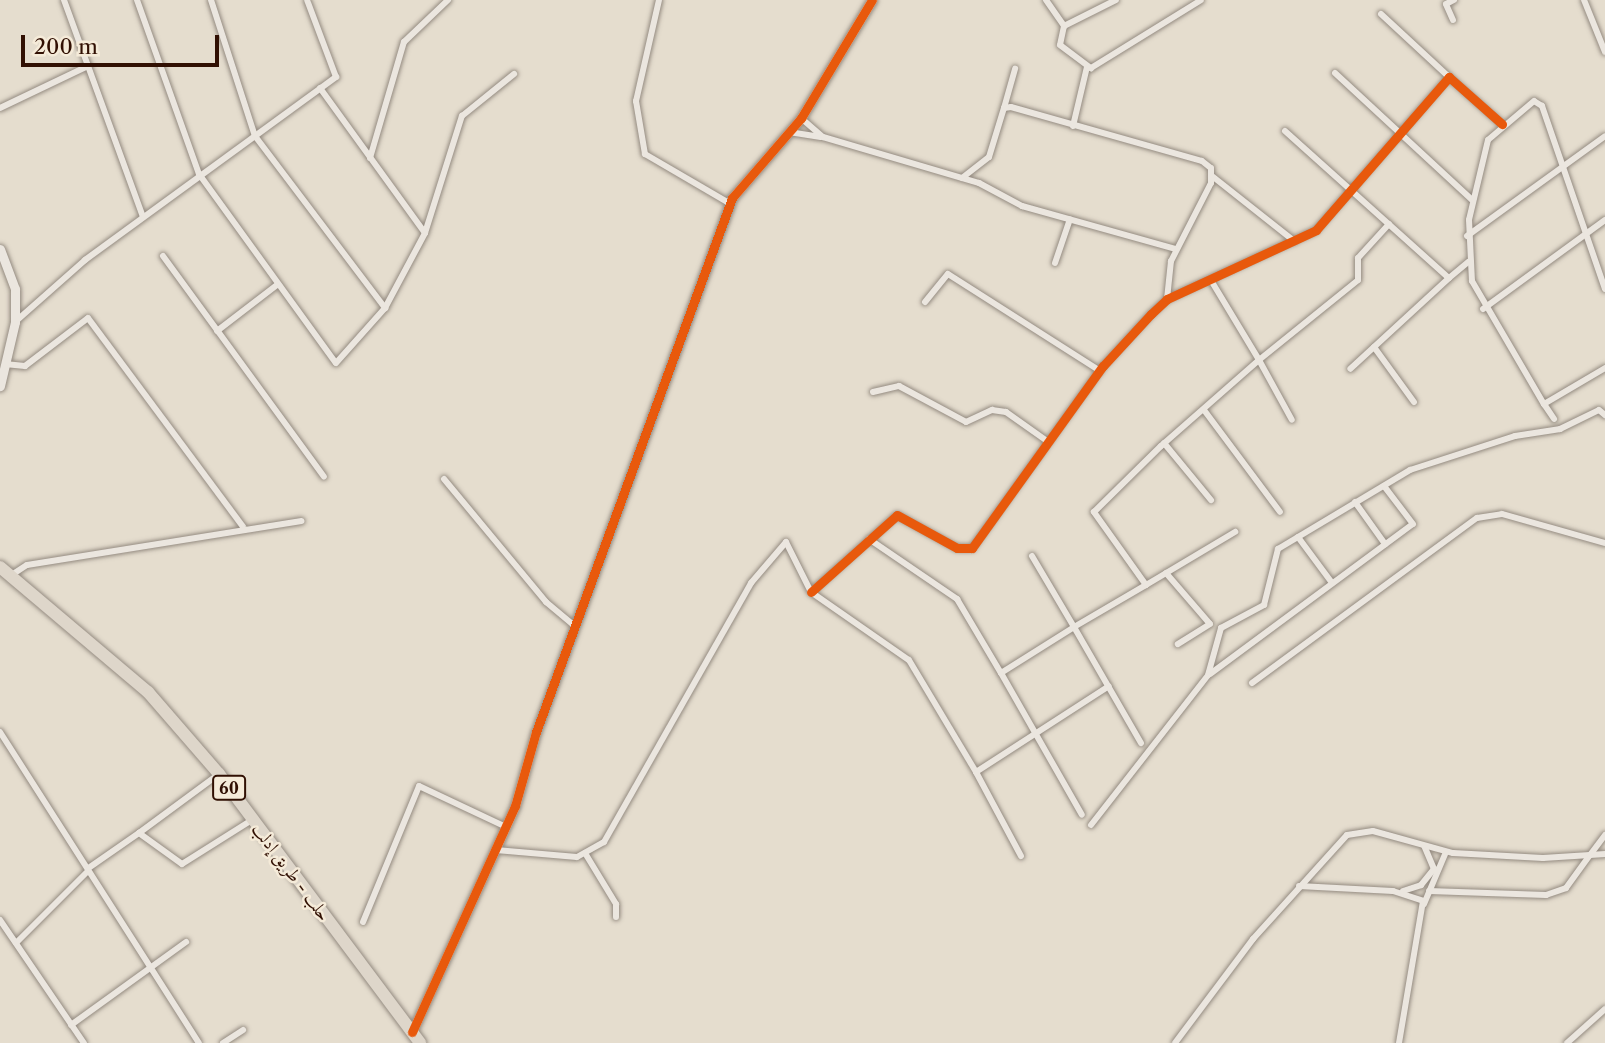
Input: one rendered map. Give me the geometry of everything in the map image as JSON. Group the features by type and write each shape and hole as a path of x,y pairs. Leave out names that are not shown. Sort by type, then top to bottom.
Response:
{"highway":[{"name":"حلب - طريق إدلب","path":"0,567 148,692 219,774 421,1043"}],"street":[{"path":"64,0 143,217"},
{"path":"137,0 199,174 336,363 386,308 425,233 462,116 514,74"},
{"path":"211,0 256,136 386,308"},
{"path":"15,322 199,174 336,77 307,0"},
{"path":"370,158 404,42 448,0"},
{"path":"659,0 636,101 645,153 729,203"},
{"path":"412,1032 506,827 729,203 801,118 872,0"},
{"path":"1046,0 1064,26 1060,45 1087,67"},
{"path":"1064,26 1116,0"},
{"path":"1073,127 1087,67 1201,0"},
{"path":"1453,20 1446,4 1454,0"},
{"path":"1584,0 1605,52"},
{"path":"1381,14 1502,124"},
{"path":"0,108 88,66"},
{"path":"962,178 993,149 1014,68"},
{"path":"1335,73 1472,200"},
{"path":"811,592 897,515 957,548 972,548 1100,371 1167,299 1212,282 1322,225 1449,77"},
{"path":"320,88 425,233"},
{"path":"1554,419 1483,309 1468,262 1467,236 1472,200 1488,139 1502,124 1540,102 1605,289"},
{"path":"1004,108 1202,161 1212,176 1294,241"},
{"path":"801,118 823,137"},
{"path":"1285,131 1449,278"},
{"path":"789,132 823,137 962,178 1022,206 1176,249"},
{"path":"1467,236 1605,136"},
{"path":"1167,299 1176,249 1212,176"},
{"path":"1055,263 1070,219"},
{"path":"1483,309 1605,220"},
{"path":"1146,585 1094,512 1164,443 1205,410 1259,360 1358,280 1358,258 1389,224"},
{"path":"0,249 15,289 15,322 0,386"},
{"path":"163,256 324,477"},
{"path":"1350,369 1468,262"},
{"path":"925,302 947,274 1100,371"},
{"path":"1212,282 1292,419"},
{"path":"217,331 278,284"},
{"path":"5,364 25,366 88,318 243,527"},
{"path":"1374,347 1414,402"},
{"path":"1544,404 1605,368"},
{"path":"873,393 899,386 966,422 992,410 1006,412 1047,441"},
{"path":"1205,410 1280,512"},
{"path":"1208,676 1221,628 1264,605 1278,549 1410,470 1515,436 1560,429 1599,410 1605,415"},
{"path":"1164,443 1211,500"},
{"path":"444,478 546,602 576,627"},
{"path":"1091,825 1208,676 1413,524 1384,486"},
{"path":"1355,502 1385,544"},
{"path":"1252,683 1477,518 1502,514 1605,542"},
{"path":"10,576 27,565 243,527 301,521"},
{"path":"1000,673 1235,532"},
{"path":"1298,537 1332,583"},
{"path":"869,539 957,599 1082,815"},
{"path":"496,850 585,853 618,827 751,583 786,542 811,592 899,648 976,772 1021,856"},
{"path":"1031,556 1141,743"},
{"path":"1166,573 1210,624 1178,645"},
{"path":"976,772 1034,731 1109,686"},
{"path":"0,732 199,1043"},
{"path":"16,943 88,870 219,774"},
{"path":"363,922 419,786 506,827"},
{"path":"139,833 182,864 252,820"},
{"path":"1175,1043 1299,886 1347,835 1373,831 1446,852 1605,854"},
{"path":"1429,891 1546,895 1566,888 1605,835"},
{"path":"1399,1043 1423,906 1434,869 1424,846"},
{"path":"1400,892 1421,885 1446,852"},
{"path":"585,853 616,904 616,917"},
{"path":"1299,886 1415,894 1423,906"},
{"path":"0,920 84,1043"},
{"path":"71,1025 186,942"},
{"path":"1567,1043 1605,1009"},
{"path":"223,1043 243,1030"}],"cycle path":[{"path":"412,1032 515,806 536,732 732,198 801,118 872,0"},
{"path":"811,592 897,515 957,548 972,548 1103,366 1151,314 1167,299 1316,230 1449,77 1502,124"}]}
